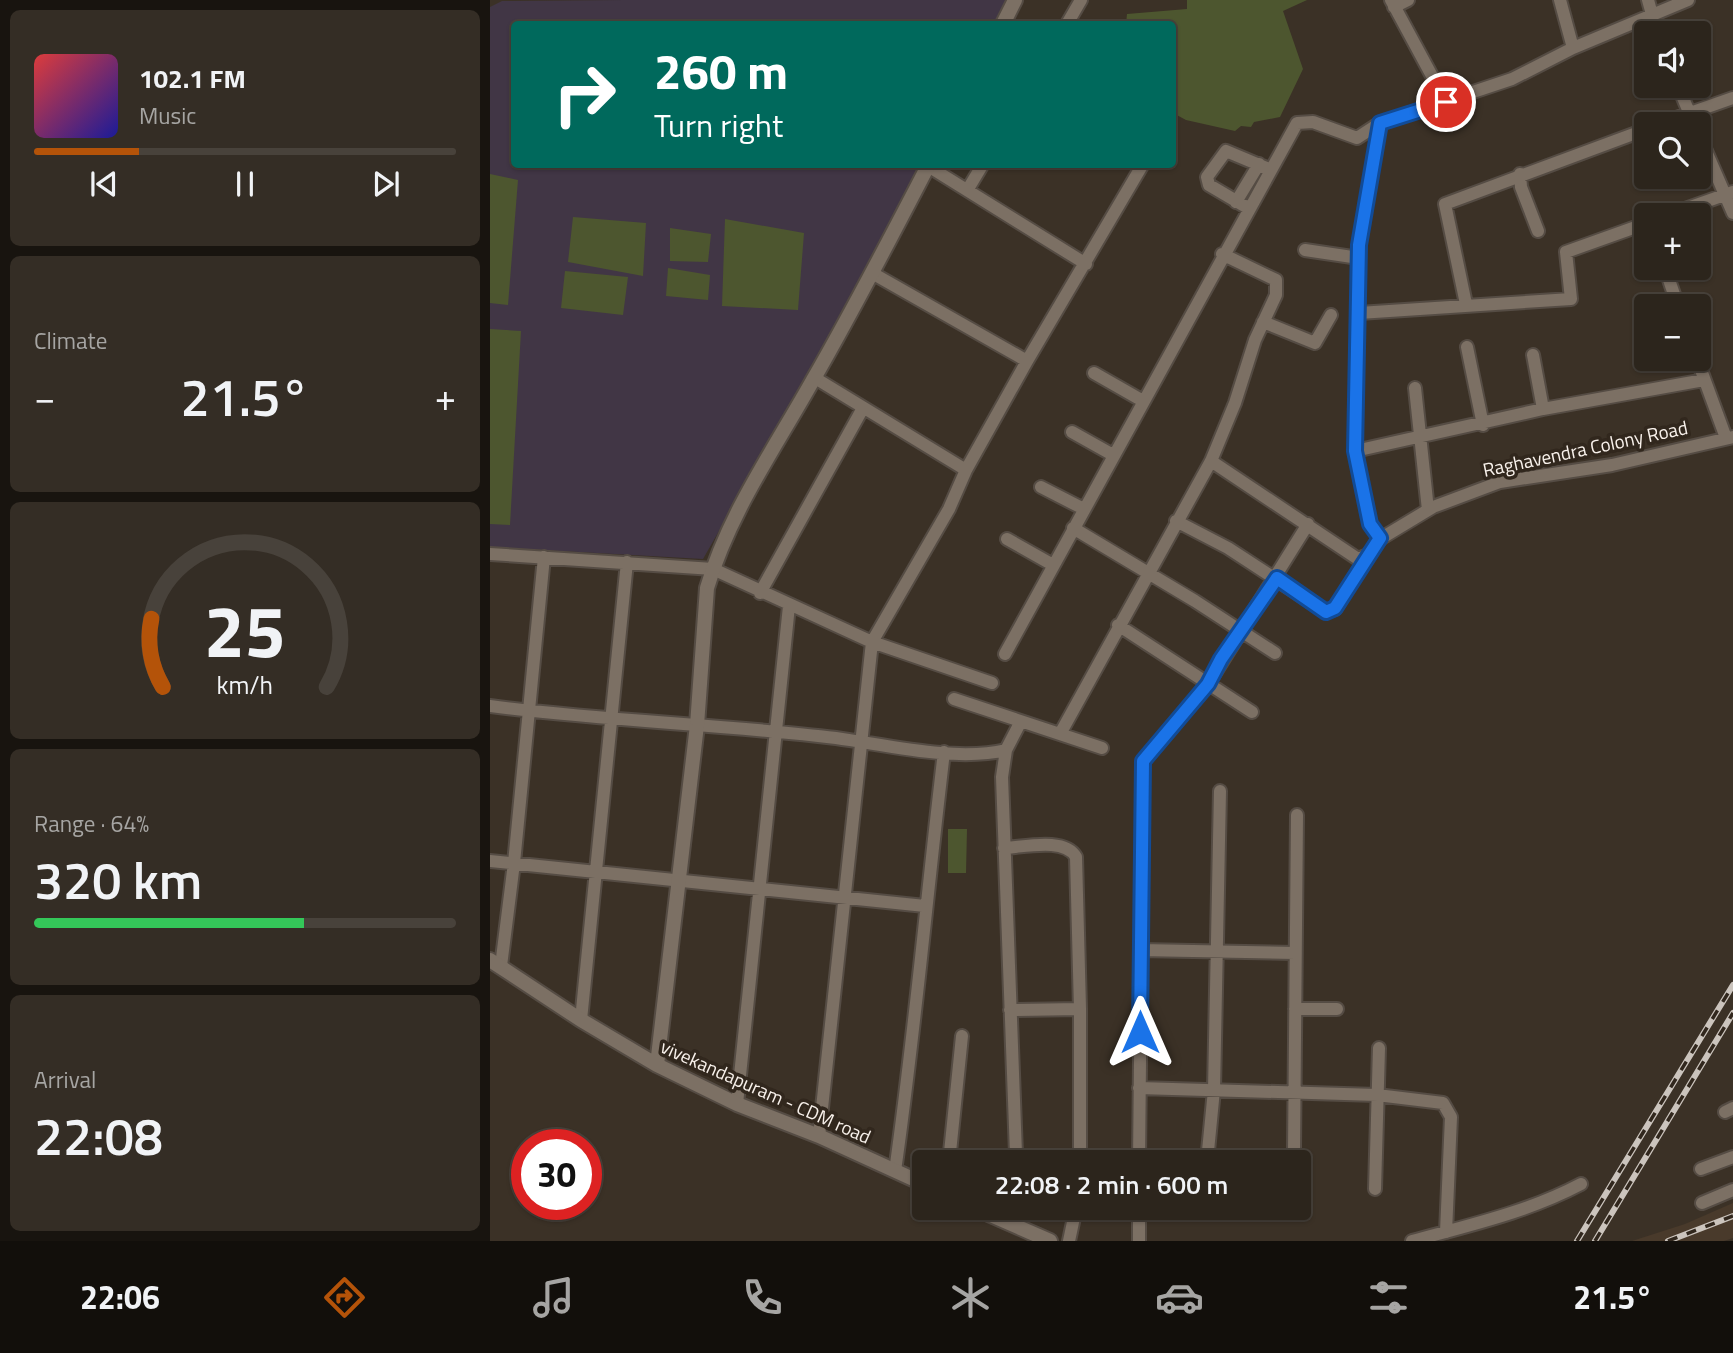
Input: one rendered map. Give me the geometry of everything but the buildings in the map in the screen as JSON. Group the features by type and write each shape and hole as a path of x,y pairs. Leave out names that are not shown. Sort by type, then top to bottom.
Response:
{"street":[{"path":"1005,21 1016,0"},
{"path":"1069,21 1081,0"},
{"path":"1408,0 1392,3 1446,102"},
{"path":"1560,0 1573,48"},
{"path":"1648,0 1653,21"},
{"path":"1005,654 1222,254 1242,205 1264,167 1297,123 1313,122 1357,138 1380,123 1512,79 1573,48 1688,0"},
{"path":"1706,112 1733,98"},
{"path":"1380,123 1359,258 1355,451 1370,524 1380,538"},
{"path":"1466,304 1445,204 1634,134"},
{"path":"1242,205 1209,185 1207,177 1223,152 1229,151 1264,167"},
{"path":"1711,158 1730,194 1733,213"},
{"path":"657,1065 680,881 707,588 741,505 815,378 927,168"},
{"path":"934,168 1086,264"},
{"path":"968,189 981,168"},
{"path":"820,1136 872,642 949,509 966,470 1027,361 1141,168"},
{"path":"1520,174 1521,187 1538,232"},
{"path":"1703,203 1730,194"},
{"path":"1359,313 1571,299 1566,252 1634,228"},
{"path":"1305,250 1359,258"},
{"path":"1060,734 1211,461 1263,322 1276,295 1276,280 1222,254"},
{"path":"872,273 1027,361"},
{"path":"1263,322 1315,343 1331,315"},
{"path":"1467,347 1483,425"},
{"path":"1533,355 1543,409"},
{"path":"1701,371 1730,437"},
{"path":"1094,373 1143,401"},
{"path":"815,378 966,470"},
{"path":"1355,451 1483,425 1543,409 1704,380"},
{"path":"1415,388 1428,510"},
{"path":"760,593 863,408"},
{"path":"1072,432 1113,455"},
{"name":"Raghavendra Colony Road","path":"1277,578 1326,612 1335,608 1380,538 1428,510 1500,482 1612,465 1730,437"},
{"path":"1211,461 1358,559 1368,555"},
{"path":"1041,487 1084,509"},
{"path":"1177,521 1277,578"},
{"path":"1139,1150 1143,761 1208,684 1277,578 1308,524"},
{"path":"1073,528 1275,653"},
{"path":"1007,539 1053,565"},
{"path":"490,554 713,569 760,593 872,642 992,683"},
{"path":"495,963 514,863 544,557"},
{"path":"580,1020 598,872 627,562"},
{"path":"737,1104 789,606"},
{"path":"1118,625 1252,712"},
{"path":"954,699 1102,748"},
{"path":"490,706 944,752 1006,750"},
{"path":"1016,1150 1002,777 1006,750 1020,723"},
{"path":"895,1171 915,1031 925,906 944,752"},
{"path":"1208,1150 1214,1090 1220,790"},
{"path":"1292,1150 1297,815"},
{"path":"1004,848 1060,846 1073,852 1076,858 1080,1150"},
{"path":"490,861 925,906"},
{"path":"1140,950 1295,953"},
{"name":"vivekandapuram - CDM road","path":"495,963 580,1020 657,1065 737,1104 820,1136 912,1179"},
{"path":"1010,1010 1080,1009"},
{"path":"1295,1009 1337,1009"},
{"path":"950,1150 962,1036"},
{"path":"1375,1189 1379,1048"},
{"path":"1139,1088 1377,1095 1443,1103 1451,1117 1446,1232"},
{"path":"1701,1169 1733,1157"},
{"path":"1412,1241 1552,1199 1581,1184"},
{"path":"1702,1203 1733,1190"},
{"path":"1002,1220 1050,1241"},
{"path":"1069,1241 1073,1220"},
{"path":"1139,1220 1139,1241"}],"shaded area":[{"path":"1010,0 999,21 511,21 511,168 919,168 803,384 703,559 490,547 490,7 502,1"},
{"path":"1733,1203 1733,1238 1724,1241 1632,1241 1685,1224"}],"green space":[{"path":"1187,0 1307,0 1283,11 1303,69 1280,117 1254,122 1251,127 1241,126 1235,131 1186,120 1176,115 1176,21 1126,21 1127,14 1187,9"},
{"path":"490,174 518,180 508,305 490,303"},
{"path":"573,217 646,223 643,276 568,262"},
{"path":"725,219 804,233 798,310 722,306"},
{"path":"670,228 711,234 708,262 670,261"},
{"path":"668,268 710,275 708,300 666,296"},
{"path":"565,271 628,277 623,315 561,308"},
{"path":"490,329 521,331 510,525 490,524"},
{"path":"948,829 967,829 966,873 948,873"}],"railway":[{"path":"1577,1241 1733,985"},
{"path":"1595,1241 1733,1013"},
{"path":"1668,1241 1733,1216"}],"route":[{"path":"1140,1032 1143,761 1208,684 1221,659 1277,578 1326,612 1335,608 1380,538 1370,524 1355,451 1359,245 1380,123 1446,102"}]}
